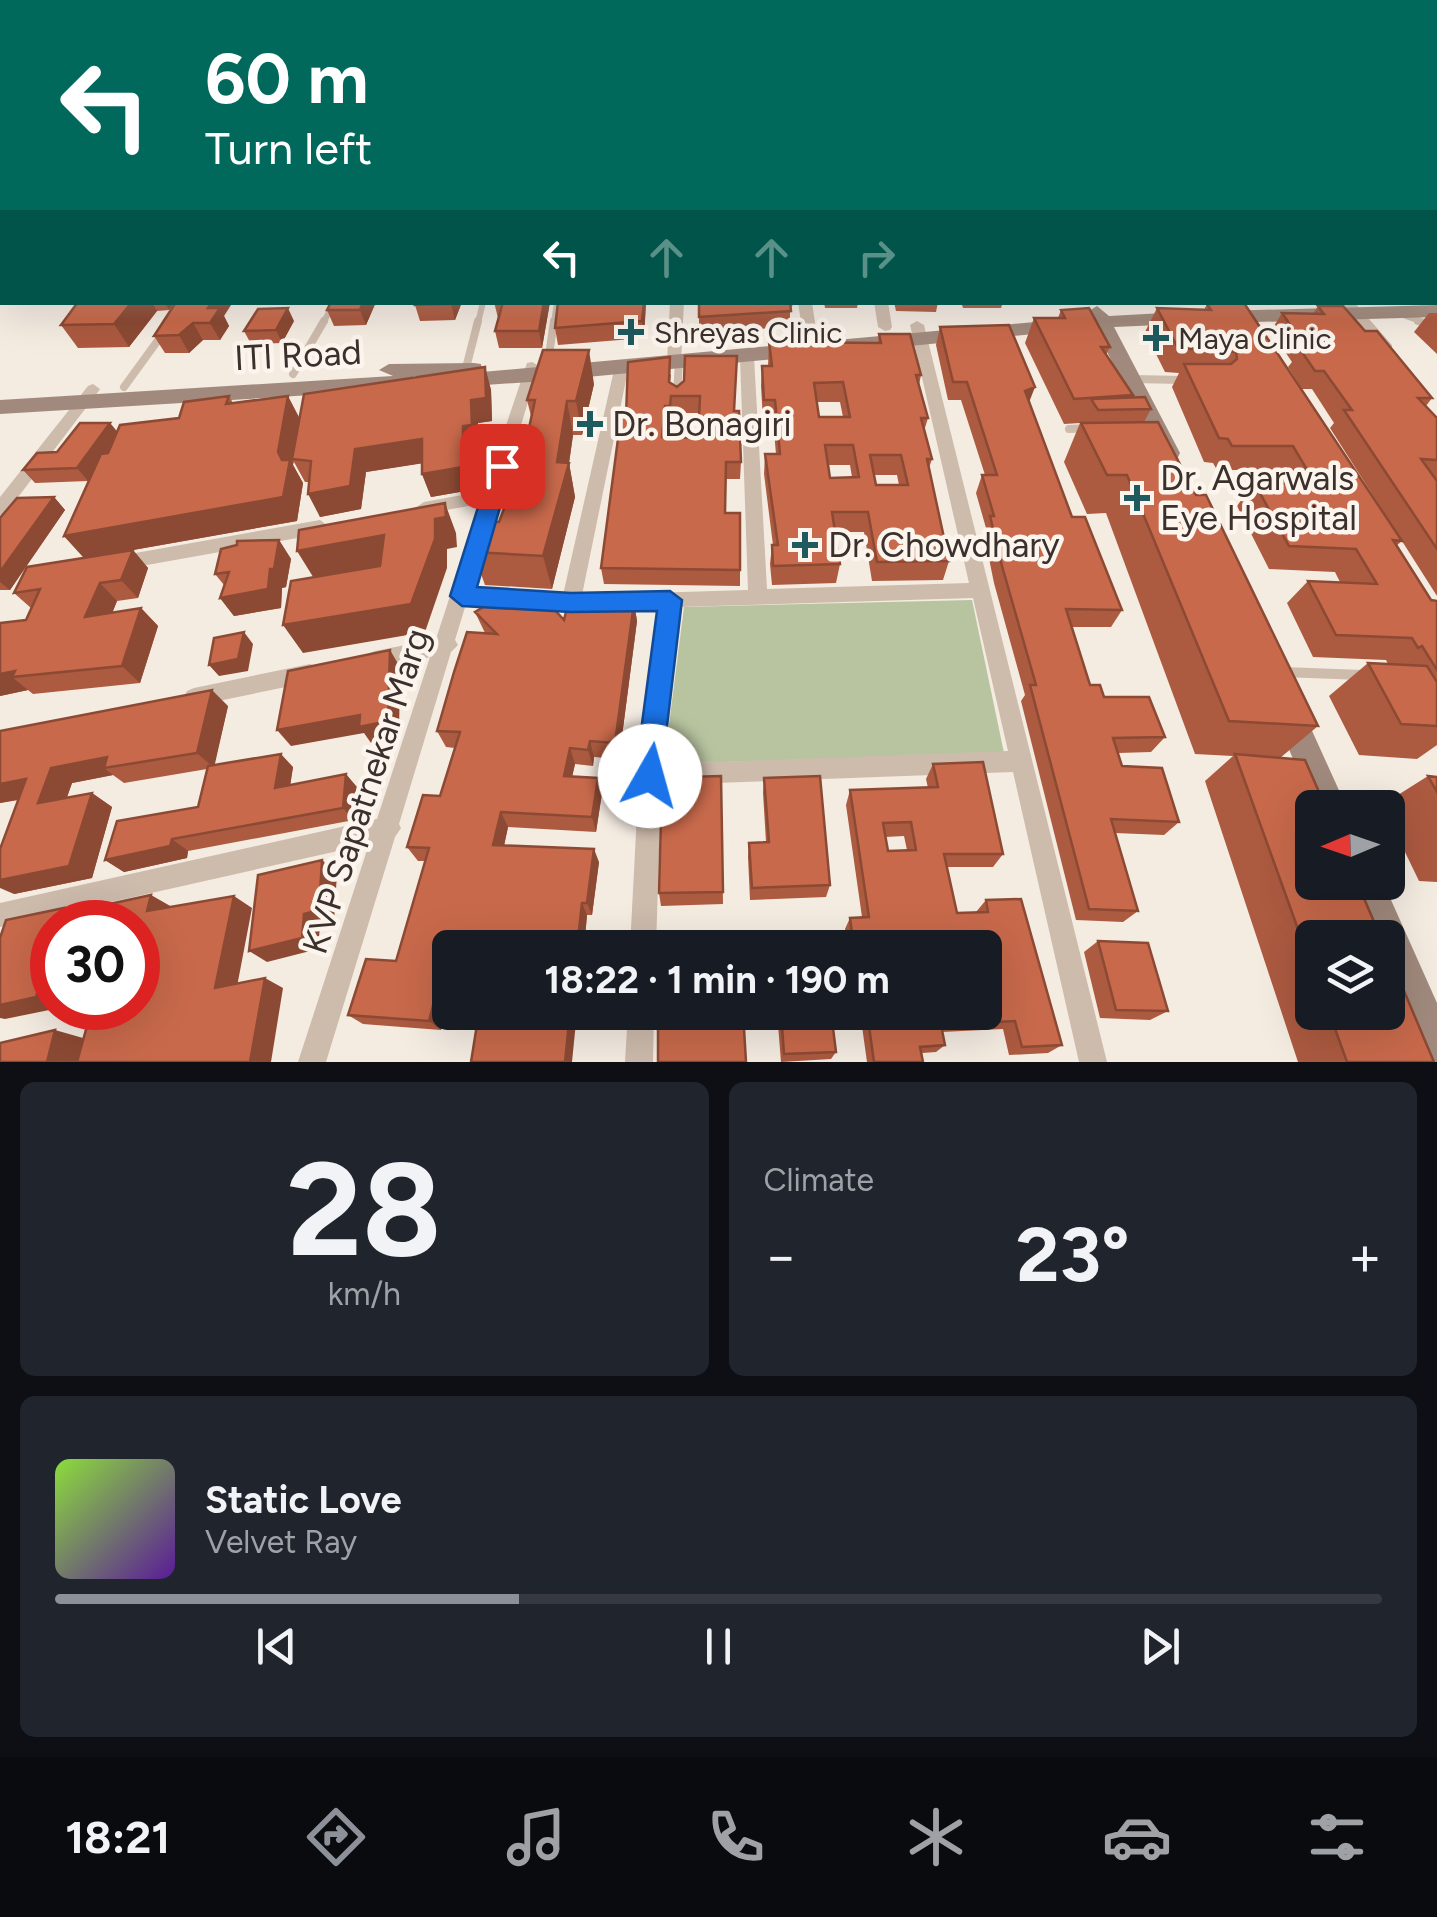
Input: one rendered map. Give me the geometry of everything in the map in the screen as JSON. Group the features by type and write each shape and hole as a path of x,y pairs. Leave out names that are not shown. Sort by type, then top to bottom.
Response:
{"main road":[{"name":"ITI Road","path":"1100,316 1239,316 1356,306"},
{"name":"ITI Road","path":"0,394 311,394 464,375 676,358 747,357 919,332 1203,307 1356,306 1396,312 1437,312"},
{"path":"1100,316 1132,379 1161,453 1184,482"},
{"name":"ITI Road","path":"537,369 621,370 885,326 919,332"},
{"name":"ITI Road","path":"0,407 89,396 124,387 293,374 464,375"},
{"path":"1266,663 1323,790"},
{"path":"1372,900 1437,1048"}],"street":[{"path":"676,305 676,358"},
{"path":"805,305 810,336"},
{"path":"882,305 885,326"},
{"path":"1356,306 1402,366"},
{"path":"1239,316 1256,340"},
{"path":"919,332 1094,1062"},
{"path":"747,357 758,598"},
{"name":"KVP Sapatnekar Marg","path":"312,1062 448,645 492,496 537,369"},
{"path":"571,602 621,370"},
{"path":"0,508 89,396"},
{"path":"396,513 492,496"},
{"path":"108,565 338,523"},
{"path":"462,596 571,602 980,590"},
{"path":"645,930 650,776 670,600"},
{"path":"175,701 448,645"},
{"path":"650,776 1020,762"},
{"path":"0,916 389,828"},
{"path":"639,1062 640,1030"}],"lane":[{"path":"293,374 334,305"},
{"path":"464,375 483,305"},
{"path":"537,369 557,305"},
{"path":"1396,312 1437,326"},
{"path":"124,387 175,317"},
{"path":"676,358 677,396"},
{"path":"1132,379 1200,380"},
{"path":"1069,429 1100,428"},
{"path":"1266,663 1366,675"}],"green space":[{"path":"972,600 1004,753 664,764 684,607"}],"building":[{"path":"76,305 130,305 114,324 61,325"},
{"path":"174,305 220,308 210,323 193,323 179,335 154,336"},
{"path":"330,305 362,305 360,310 327,310"},
{"path":"502,305 543,305 539,331 495,331"},
{"path":"558,305 644,305 642,321 555,328"},
{"path":"699,305 790,305 791,311 699,317"},
{"path":"1208,305 1245,305 1402,541 1393,540 1431,600 1437,601 1437,670 1412,638 1336,635 1308,581 1377,584 1356,549 1289,546 1254,482 1316,485 1293,446 1232,446 1228,439 1219,438 1184,364 1231,364 1237,359 1236,352 1178,348 1157,308 1211,310"},
{"path":"1318,306 1343,306 1365,331 1377,331 1432,398 1418,398 1437,418 1437,460 1421,459 1437,481 1437,549 1344,410 1352,410 1324,371 1315,371 1300,349 1307,349 1282,313 1324,314"},
{"path":"288,308 276,330 244,331 258,309"},
{"path":"1089,308 1110,347 1101,347 1133,395 1074,399 1034,318 1065,318 1061,310"},
{"path":"1009,325 1035,387 1025,391 1072,517 1085,517 1122,610 1066,609 1090,685 1100,685 1104,697 1149,697 1165,737 1113,738 1122,766 1162,768 1179,822 1111,819 1138,911 1089,909 1030,685 1036,685 990,516 994,516 982,475 997,475 967,382 953,382 940,327"},
{"path":"879,334 910,334 928,418 921,418 932,459 927,459 949,561 877,562 868,512 832,512 840,564 773,566 772,545 778,545 765,454 780,454 775,400 764,400 762,366 772,366 769,342 881,343","holes":["843,382 850,417 819,417 814,383","825,445 853,445 859,477 830,478","870,455 901,455 908,485 876,485"]},
{"path":"543,350 589,350 576,401 567,401 557,462 569,463 543,556 473,552 484,521 499,522 522,461 535,400 527,400"},
{"path":"685,356 737,356 734,411 739,411 741,462 726,462 725,513 740,513 740,570 601,568 621,416 626,416 628,362 670,357 669,382 677,387 684,381","holes":["671,396 700,396 698,438 662,437 665,406 670,406"]},
{"path":"485,367 486,398 471,400 472,425 463,426 463,467 422,474 422,439 355,449 350,486 308,494 311,461 292,459 304,394"},
{"path":"229,396 226,404 288,396 278,452 282,460 290,460 283,497 64,536 101,454 108,453 120,425 179,418 184,402"},
{"path":"1145,397 1151,409 1098,410 1091,399"},
{"path":"1158,422 1196,495 1206,495 1318,726 1229,721 1127,475 1107,475 1081,423"},
{"path":"80,423 110,423 77,468 23,470 37,453 57,452"},
{"path":"54,497 0,572 0,518 17,498"},
{"path":"445,503 446,517 435,519 435,539 411,604 283,625 291,581 380,566 384,535 297,551 299,530"},
{"path":"279,540 268,589 220,598 229,572 215,574 221,549 237,545 237,541"},
{"path":"133,550 121,580 100,583 85,617 141,608 122,666 12,677 15,671 0,674 0,623 26,620 40,589 14,593 27,567"},
{"path":"508,592 541,595 564,620 569,599 634,603 615,743 590,741 588,750 570,748 564,776 598,778 592,817 501,812 493,845 594,849 579,930 432,930 429,1021 348,1015 366,959 396,961 429,848 407,847 423,795 440,796 460,732 437,731 454,672 467,632 497,634 475,612"},
{"path":"244,632 238,659 209,665 214,638"},
{"path":"390,650 388,721 359,727 360,715 277,730 288,671"},
{"path":"1368,663 1427,666 1437,682 1437,726 1401,724"},
{"path":"212,690 197,753 104,768 107,757 51,768 38,803 92,793 69,866 0,880 0,849 26,779 0,784 0,731"},
{"path":"281,754 275,788 346,774 343,808 172,839 170,846 105,860 117,821 198,807 208,766"},
{"path":"1235,754 1305,760 1318,790 1295,790 1295,900 1365,900 1373,920 1295,921"},
{"path":"983,762 1003,854 944,854 957,913 988,912 986,900 1021,899 1062,1045 1022,1047 1015,1021 1002,1022 1002,930 852,930 850,918 869,917 850,790 938,787 933,764","holes":["911,822 916,850 888,851 883,823"]},
{"path":"721,776 723,892 659,893 662,782 686,783 686,777"},
{"path":"820,776 830,885 752,888 749,843 769,842 764,778"},
{"path":"1428,776 1437,777 1437,792"},
{"path":"322,860 319,910 304,914 302,938 249,951 258,875"},
{"path":"234,896 215,988 265,978 250,1062 77,1062 86,1030 160,1030 160,909"},
{"path":"30,915 30,998 0,1005 0,938 6,920"},
{"path":"1098,941 1148,943 1168,1011 1116,1010"},
{"path":"1405,993 1434,1062 1347,1062 1335,1030 1405,1030"},
{"path":"55,1030 47,1062 0,1062 0,1043"},
{"path":"476,1030 568,1030 565,1062 471,1062"},
{"path":"658,1030 744,1030 746,1062 658,1062"},
{"path":"782,1030 833,1030 836,1052 784,1054"},
{"path":"870,1030 942,1030 945,1045 920,1047 923,1062 874,1062"}],"place":[{"name":"Shreyas Clinic","path":"631,332"},
{"name":"Maya Clinic","path":"1156,338"},
{"name":"Dr. Bonagiri","path":"590,424"},
{"name":"Dr. Agarwals Eye Hospital","path":"1137,498"},
{"name":"Dr. Chowdhary","path":"805,545"}],"route":[{"path":"502,466 462,596 571,602 670,600 650,776"}]}
